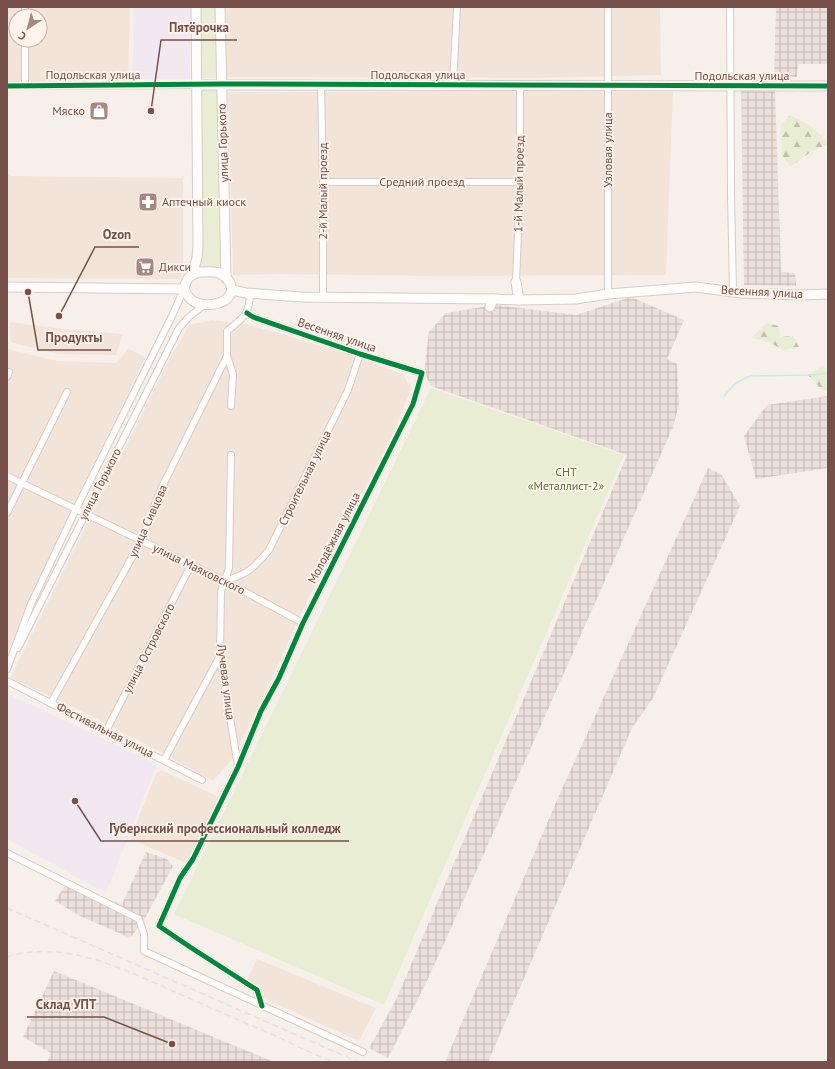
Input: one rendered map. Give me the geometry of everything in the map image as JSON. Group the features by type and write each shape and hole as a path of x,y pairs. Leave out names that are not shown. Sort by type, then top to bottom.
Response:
{"street":[{"name":"улица Горького","path":"192,275 197,258 198,245 196,7"},
{"name":"улица Горького","path":"220,7 226,278"},
{"path":"453,85 457,7"},
{"name":"Узловая улица","path":"608,7 608,294"},
{"path":"730,7 733,292"},
{"path":"25,48 25,86"},
{"name":"Подольская улица","path":"7,86 221,84 828,86"},
{"name":"2-й Малый проезд","path":"321,85 323,298"},
{"name":"1-й Малый проезд","path":"516,282 520,182 520,85"},
{"name":"Средний проезд","path":"323,182 520,182"},
{"path":"200,272 219,273 226,278 230,282 232,290 229,296 220,302 204,305 192,300 184,289 185,283 192,275 200,272"},
{"path":"516,282 519,300"},
{"path":"7,286 184,289"},
{"name":"Весенняя улица","path":"232,290 250,294 323,298 491,303 519,300 576,299 608,294 696,287 733,292 801,295 828,294"},
{"name":"улица Горького","path":"7,670 31,604 184,289"},
{"path":"231,406 233,374 227,356 227,330 247,313 250,306 250,294"},
{"name":"улица Горького","path":"7,670 179,328 189,317 204,305"},
{"name":"Весенняя улица","path":"247,313 253,317 360,354 422,373"},
{"name":"Строительная улица","path":"225,581 254,568 269,550 348,390 360,354"},
{"name":"улица Сивцова","path":"51,703 141,541 162,489 227,356"},
{"name":"Молодёжная улица","path":"262,1006 257,990 190,948 159,926 180,878 193,859 238,767 261,710 280,678 303,623 413,404 422,373"},
{"path":"7,513 67,392"},
{"name":"Лучевая улица","path":"231,454 229,568 221,591 220,656 238,767"},
{"name":"улица Маяковского","path":"7,476 225,581 303,623"},
{"name":"улица Островского","path":"106,731 191,565"},
{"path":"164,760 220,656"},
{"name":"Фестивальная улица","path":"7,681 202,780"},
{"path":"7,852 139,919 144,934 144,951 363,1052"}],"shaded area":[{"path":"7,7 130,7 128,82 7,83"},
{"path":"133,7 190,7 190,79 133,79"},
{"path":"225,7 660,7 661,75 533,78 226,77"},
{"path":"776,7 828,7 828,64 798,64 797,77 774,76"},
{"path":"775,90 781,272 795,273 796,286 744,285 741,91"},
{"path":"228,92 673,92 666,275 233,275"},
{"path":"7,174 11,176 183,178 183,263 181,279 7,278"},
{"path":"631,297 684,320 667,359 677,364 679,404 673,427 452,926 425,985 388,1058 369,1048 396,1000 627,455 431,386 424,372 429,332 446,313 495,305 576,315"},
{"path":"212,320 245,324 348,354 403,374 411,389 395,429 301,613 276,670 233,758 213,781 67,704 10,678 170,358 189,325"},
{"path":"10,322 63,329 123,334 116,355 58,354 10,342"},
{"path":"7,349 58,361 116,363 128,349 146,357 71,511 7,653"},
{"path":"828,396 828,468 756,479 744,436 767,405"},
{"path":"708,468 721,474 740,506 653,698 632,728 488,1062 445,1062 557,800"},
{"path":"8,694 157,764 106,893 7,839"},
{"path":"161,770 219,797 186,863 130,839 156,774"},
{"path":"146,852 167,859 173,866 144,920 130,938 80,916 55,901 69,880 103,898 122,904"},
{"path":"257,959 376,1008 359,1041 267,1000 247,981"},
{"path":"54,971 274,1062 47,1062 51,1053 23,1037"}],"green space":[{"path":"201,7 215,7 216,78 201,78"},
{"path":"202,87 217,87 223,276 194,278 201,255"},
{"path":"790,115 811,126 828,142 828,145 808,154 791,167 782,156 781,125"},
{"path":"767,323 779,326 780,337 793,336 799,347 783,350 769,342 751,338"},
{"path":"821,367 828,369 828,390 823,391 808,375"},
{"name":"СНТ «Металлист-2»","path":"431,388 624,455 384,1005 174,914"}],"waterway":[{"path":"724,396 736,383 750,376 811,375 828,373"}],"railway":[{"path":"7,908 358,1062"},
{"path":"7,957 29,952 50,952 72,954 93,959 135,974 314,1054 336,1062"}],"cycle path":[{"path":"7,86 221,84 828,86"},
{"path":"247,313 253,317 360,354 422,373 413,404 303,623 279,678 261,711 238,767 193,859 180,878 159,926 257,990 262,1006"}],"place":[{"name":"Мяско","path":"99,111"},
{"name":"Пятёрочка","path":"151,111"},
{"name":"Аптечный киоск","path":"148,202"},
{"name":"Дикси","path":"145,267"},
{"name":"Продукты","path":"28,292"},
{"name":"Ozon","path":"59,316"},
{"name":"Губернский профессиональный колледж","path":"75,801"},
{"name":"Склад УПТ","path":"172,1044"}]}
